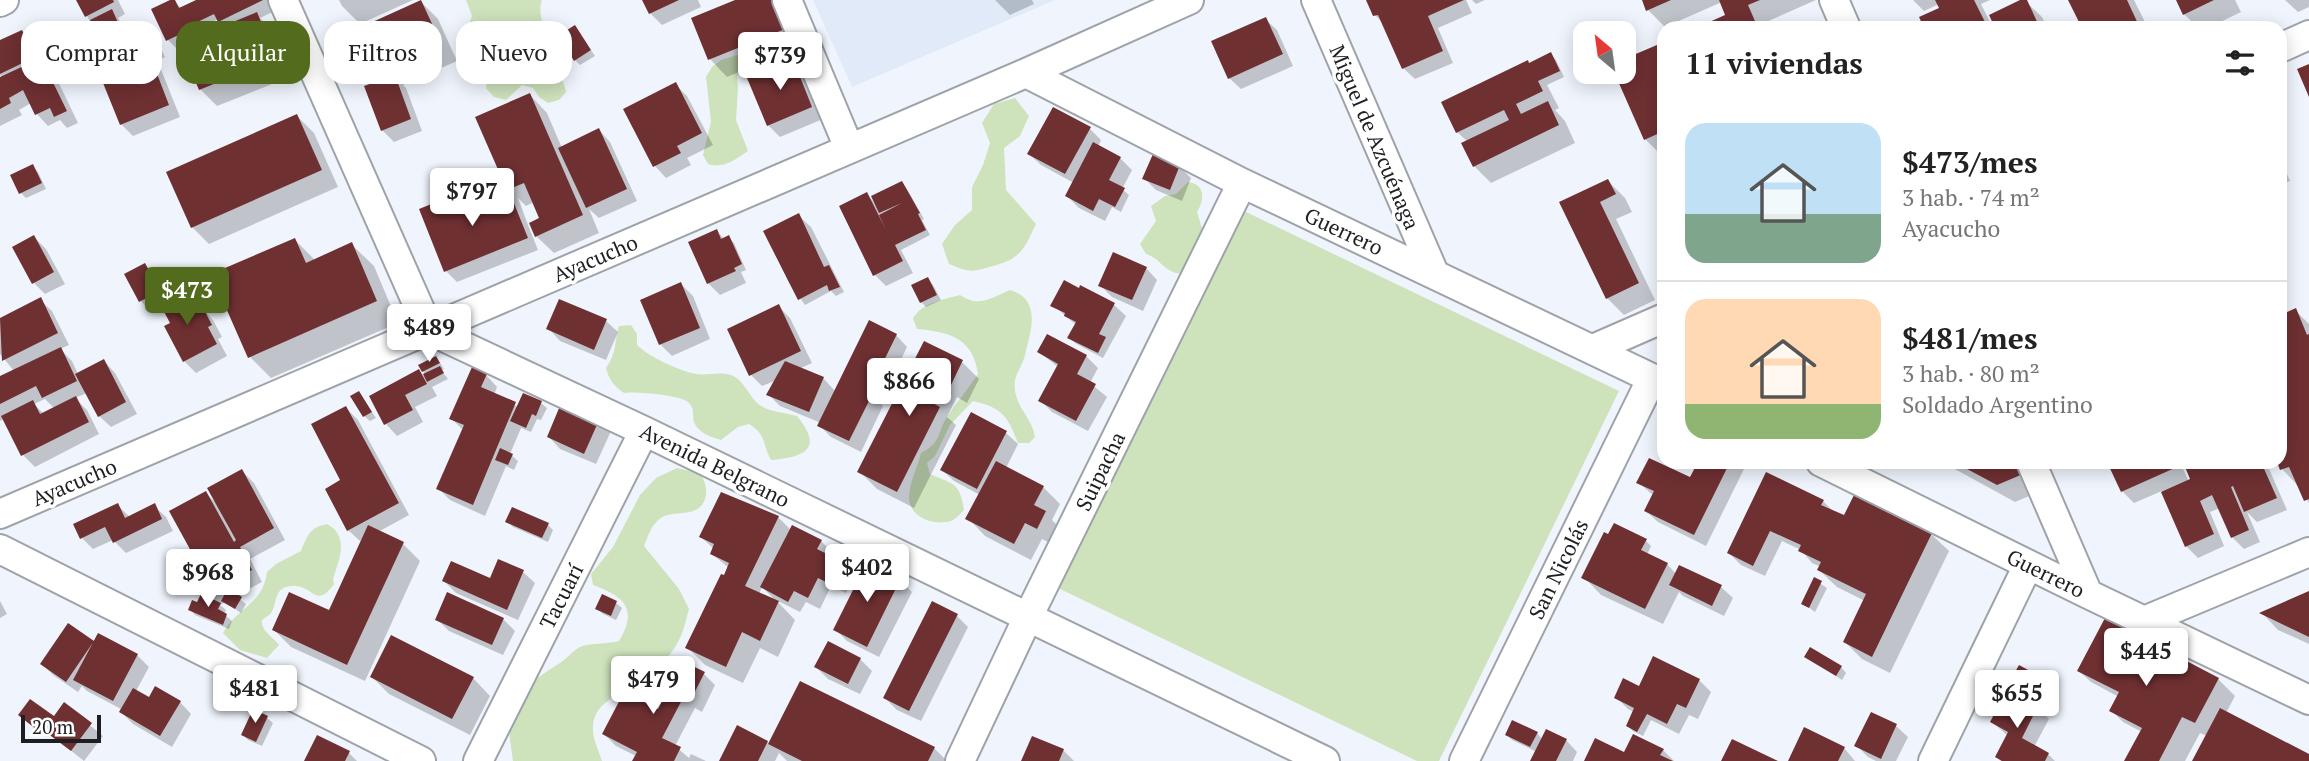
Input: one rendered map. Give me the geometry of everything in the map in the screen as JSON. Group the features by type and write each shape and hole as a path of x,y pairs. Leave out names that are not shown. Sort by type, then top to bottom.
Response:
{"street":[{"path":"283,0 429,330"},
{"path":"787,0 849,148"},
{"name":"Ayacucho","path":"0,514 1026,73 1189,0"},
{"name":"Miguel de Azcuénaga","path":"1316,0 1434,273"},
{"path":"1834,0 1843,21"},
{"path":"2287,45 2309,35"},
{"name":"Guerrero","path":"1026,73 1242,183 1657,381"},
{"name":"Suipacha","path":"960,761 1242,183"},
{"path":"1593,349 1657,321"},
{"name":"Avenida Belgrano","path":"429,330 644,430 1325,761"},
{"name":"San Nicolás","path":"1464,761 1657,383"},
{"name":"Tacuarí","path":"478,761 644,430"},
{"name":"Guerrero","path":"1835,469 2309,700"},
{"path":"2034,469 2088,594"},
{"path":"0,549 421,761"},
{"path":"2144,621 2309,552"},
{"path":"1933,761 2028,565"}],"shaded area":[{"path":"813,0 1055,0 852,87"}],"green space":[{"path":"466,0 542,0 542,21 470,21 472,16"},
{"path":"776,43 782,52 752,63 737,76 736,120 748,151 724,164 708,164 703,155 711,122 706,77 712,67 721,60"},
{"path":"487,84 564,84 566,92 559,100 548,103 539,97 533,88 522,85 506,100 494,97 486,88"},
{"path":"1015,98 1029,116 1020,136 1004,148 1006,190 1036,224 1021,252 1010,260 975,270 962,269 949,264 942,244 955,225 972,210 972,187 990,143 982,123 994,104"},
{"path":"1188,182 1198,186 1202,193 1197,212 1205,238 1184,273 1178,273 1146,254 1140,244 1156,221 1151,206 1165,196 1176,194"},
{"path":"1242,210 1619,391 1439,761 1417,761 1058,588"},
{"path":"1010,290 1027,301 1032,317 1030,336 1015,389 1016,397 1035,437 1029,443 1018,443 1002,414 973,401 950,425 935,456 927,463 930,474 950,482 958,489 964,510 951,521 924,519 913,510 909,497 921,453 936,441 947,417 978,374 971,352 965,345 940,332 917,329 913,318 922,308 940,300 960,295 979,301 991,299"},
{"path":"631,325 637,334 637,345 657,359 696,374 731,375 741,382 760,405 797,416 809,437 810,444 806,450 792,457 771,460 761,436 749,424 738,427 721,440 698,429 688,402 657,394 624,393 617,388 606,368 614,352 619,326"},
{"path":"677,468 700,473 706,486 705,499 697,509 661,518 652,527 644,546 679,589 689,609 677,644 652,674 606,702 599,710 594,719 593,730 602,761 513,761 509,723 511,712 527,687 579,648 619,641 628,620 625,605 613,594 593,585 591,574 613,547 640,495 656,478"},
{"path":"327,524 334,529 341,542 334,584 319,596 301,587 283,589 277,596 271,613 262,620 265,631 279,645 267,658 240,650 223,633 228,625 255,599 267,572 301,551 310,533"}],"building":[{"path":"76,0 113,0 114,2 85,17"},
{"path":"170,0 175,0 179,8 196,0 263,0 220,21 214,14 199,21 176,21 176,36 166,41 162,32 162,21 157,21 151,9"},
{"path":"421,0 431,21 375,21"},
{"path":"642,0 679,0 649,14"},
{"path":"735,0 774,0 785,29 708,60 691,18"},
{"path":"1366,0 1464,0 1428,16 1443,51 1402,69 1378,15 1373,16"},
{"path":"1642,0 1671,0 1646,11"},
{"path":"1719,0 1760,0 1748,5 1755,21 1712,21 1725,15"},
{"path":"1935,0 1974,0 1984,21 1921,21 1919,17 1939,8"},
{"path":"2020,0 2027,0 2037,21 1992,21 1989,15"},
{"path":"2068,0 2127,0 2137,21 2078,21"},
{"path":"2176,0 2214,0 2183,15"},
{"path":"112,9 117,21 90,21"},
{"path":"257,12 261,21 235,21"},
{"path":"1266,17 1283,54 1228,79 1211,41"},
{"path":"575,25 591,50 574,61 572,58 572,27"},
{"path":"21,30 21,64 0,74 0,40"},
{"path":"1657,45 1657,134 1644,140 1619,84 1636,84 1636,54"},
{"path":"1551,52 1560,71 1538,81 1543,91 1516,104 1521,114 1548,101 1559,125 1473,167 1461,143 1509,120 1504,110 1456,133 1441,102 1528,60 1529,63"},
{"path":"793,59 812,107 767,126 747,78"},
{"path":"2309,64 2309,97 2297,69"},
{"path":"21,67 21,84 54,84 67,111 54,117 50,108 35,115 23,90 9,98 11,103 0,109 0,77"},
{"path":"676,82 702,133 677,146 681,153 653,167 623,109"},
{"path":"103,84 161,84 169,105 120,125"},
{"path":"197,84 214,84 199,90"},
{"path":"398,84 411,119 381,131 364,86"},
{"path":"530,93 583,215 535,237 529,223 539,218 524,183 507,190 475,117"},
{"path":"1053,107 1091,127 1065,174 1027,154"},
{"path":"297,114 322,170 191,228 166,172"},
{"path":"599,128 627,189 586,208 558,148"},
{"path":"1093,142 1121,157 1109,180 1125,188 1115,207 1099,199 1093,211 1065,196"},
{"path":"1153,154 1180,165 1170,190 1142,179"},
{"path":"33,164 42,183 19,194 10,175"},
{"path":"1608,179 1616,194 1600,202 1639,283 1606,299 1559,202"},
{"path":"902,181 926,230 895,245 903,261 873,276 839,206 867,192 886,230 879,215 902,203 879,213 871,196"},
{"path":"509,191 528,238 444,272 419,209 459,193 465,209"},
{"path":"799,213 824,267 829,265 840,287 829,291 827,285 798,300 763,231"},
{"path":"717,229 721,239 729,235 742,264 734,268 736,271 707,284 688,242"},
{"path":"34,235 54,272 32,284 12,247"},
{"path":"295,238 306,263 352,242 377,301 248,358 211,274"},
{"path":"1113,252 1147,267 1132,300 1098,286"},
{"path":"145,263 160,291 139,302 124,274"},
{"path":"928,277 937,295 920,303 911,285"},
{"path":"1064,280 1115,303 1099,334 1106,337 1098,353 1067,338 1076,322 1050,306"},
{"path":"681,282 700,328 659,345 640,300"},
{"path":"181,291 192,312 202,306 212,325 208,327 217,344 183,362 164,326 170,323 159,302"},
{"path":"41,297 58,333 2,361 0,318"},
{"path":"559,299 607,319 594,350 546,329"},
{"path":"779,304 801,351 749,376 727,329"},
{"path":"2296,308 2307,335 2309,334 2309,499 2304,501 2287,468 2287,312"},
{"path":"869,320 897,334 869,391 873,393 849,441 817,426"},
{"path":"1047,334 1087,355 1077,374 1096,384 1076,421 1038,401 1058,364 1037,352"},
{"path":"924,341 963,360 950,387 939,382 929,401 940,407 897,492 857,472"},
{"path":"61,347 77,381 42,398 36,386 0,404 0,376"},
{"path":"436,356 440,363 422,372 418,365"},
{"path":"104,359 126,402 98,417 75,374"},
{"path":"785,361 824,377 809,412 766,395"},
{"path":"440,366 444,373 427,382 423,374"},
{"path":"472,367 487,374 481,387 516,402 473,505 436,489 464,425 449,419"},
{"path":"419,369 427,384 405,395 413,410 384,425 369,396"},
{"path":"359,391 372,412 363,417 350,396"},
{"path":"523,393 542,401 536,416 532,414 526,428 510,421"},
{"path":"76,396 89,422 21,456 1,416 33,400 40,414"},
{"path":"562,401 600,418 584,454 547,437"},
{"path":"346,406 399,503 347,531 325,489 340,480 311,424"},
{"path":"971,412 1007,431 977,489 940,470"},
{"path":"500,448 513,454 508,465 495,460"},
{"path":"1649,458 1657,462 1657,469 1673,469 1690,477 1694,469 1727,469 1694,535 1644,511 1654,491 1636,483"},
{"path":"996,461 1044,486 1034,505 1046,511 1037,529 1025,523 1014,544 965,519"},
{"path":"242,469 274,528 240,547 252,570 205,595 189,565 197,562 169,511 206,491 234,542 236,540 207,488"},
{"path":"1967,469 2020,469 2023,474 1997,485"},
{"path":"2110,469 2173,469 2121,492"},
{"path":"2186,469 2264,469 2277,498 2244,512 2233,486 2231,487 2249,530 2231,538 2212,495 2200,501 2214,534 2185,547 2161,492 2190,479"},
{"path":"1766,472 1824,500 1821,505 1844,515 1854,495 1932,533 1872,657 1843,642 1866,594 1817,570 1821,562 1798,551 1801,545 1770,531 1753,566 1727,553"},
{"path":"721,492 779,516 745,586 779,601 760,641 742,632 726,667 685,648 729,563 710,554 714,544 699,537"},
{"path":"118,503 125,518 155,503 162,519 113,543 105,527 80,539 73,524"},
{"path":"512,507 549,523 542,538 505,522"},
{"path":"1614,523 1647,539 1641,550 1668,563 1645,609 1581,578 1604,532 1608,534"},
{"path":"368,525 404,542 347,665 272,630 289,592 329,610"},
{"path":"792,525 822,540 817,549 829,555 827,560 849,571 840,589 818,578 808,598 794,591 788,602 760,587"},
{"path":"498,559 524,570 507,610 442,581 451,561 490,578"},
{"path":"867,562 901,578 867,647 833,630"},
{"path":"1679,565 1722,585 1712,606 1669,585"},
{"path":"1814,577 1822,581 1809,608 1801,604"},
{"path":"228,588 242,597 235,609 221,601"},
{"path":"2309,591 2309,637 2259,613"},
{"path":"447,592 504,618 492,645 435,620"},
{"path":"201,594 221,603 218,609 227,614 223,625 188,610 192,600 197,602"},
{"path":"602,594 617,601 611,616 595,609"},
{"path":"932,601 958,614 909,711 883,698"},
{"path":"2105,618 2147,639 2141,651 2173,667 2179,657 2219,678 2195,723 2182,717 2159,761 2124,761 2142,728 2109,711 2119,692 2077,671"},
{"path":"68,623 94,641 66,682 40,664"},
{"path":"98,633 138,654 113,701 73,680"},
{"path":"391,635 474,677 452,719 370,677"},
{"path":"828,641 861,658 848,684 814,667"},
{"path":"1810,647 1842,666 1836,676 1804,657"},
{"path":"1653,656 1700,679 1686,708 1677,704 1667,724 1647,714 1637,732 1626,726 1634,708 1614,698 1623,678 1639,686"},
{"path":"676,658 705,672 690,701 683,698 662,738 681,747 674,761 632,761 637,752 602,734 624,692 658,709 668,690 661,687"},
{"path":"2019,665 2041,677 2033,693 2010,681"},
{"path":"800,681 935,747 928,761 802,761 768,744"},
{"path":"155,686 181,701 160,736 119,712 133,688 149,697"},
{"path":"2007,690 2038,706 2022,738 2049,753 2045,761 2002,761 1995,757 2008,732 1990,722"},
{"path":"30,699 54,716 64,702 92,723 71,751 18,715"},
{"path":"2220,708 2309,754 2309,761 2192,761"},
{"path":"253,709 268,716 256,742 241,735"},
{"path":"1871,712 1897,724 1881,759 1854,746"},
{"path":"1512,720 1538,732 1530,747 1505,735"},
{"path":"737,725 768,741 758,761 719,761"},
{"path":"1804,727 1845,747 1838,761 1788,761"},
{"path":"1546,729 1567,739 1556,761 1530,761"},
{"path":"1633,734 1664,749 1660,755 1673,761 1584,761 1595,738 1624,752"},
{"path":"317,735 350,751 345,761 304,761"},
{"path":"1032,736 1064,749 1059,761 1021,761"},
{"path":"1732,739 1778,761 1721,761"}]}
